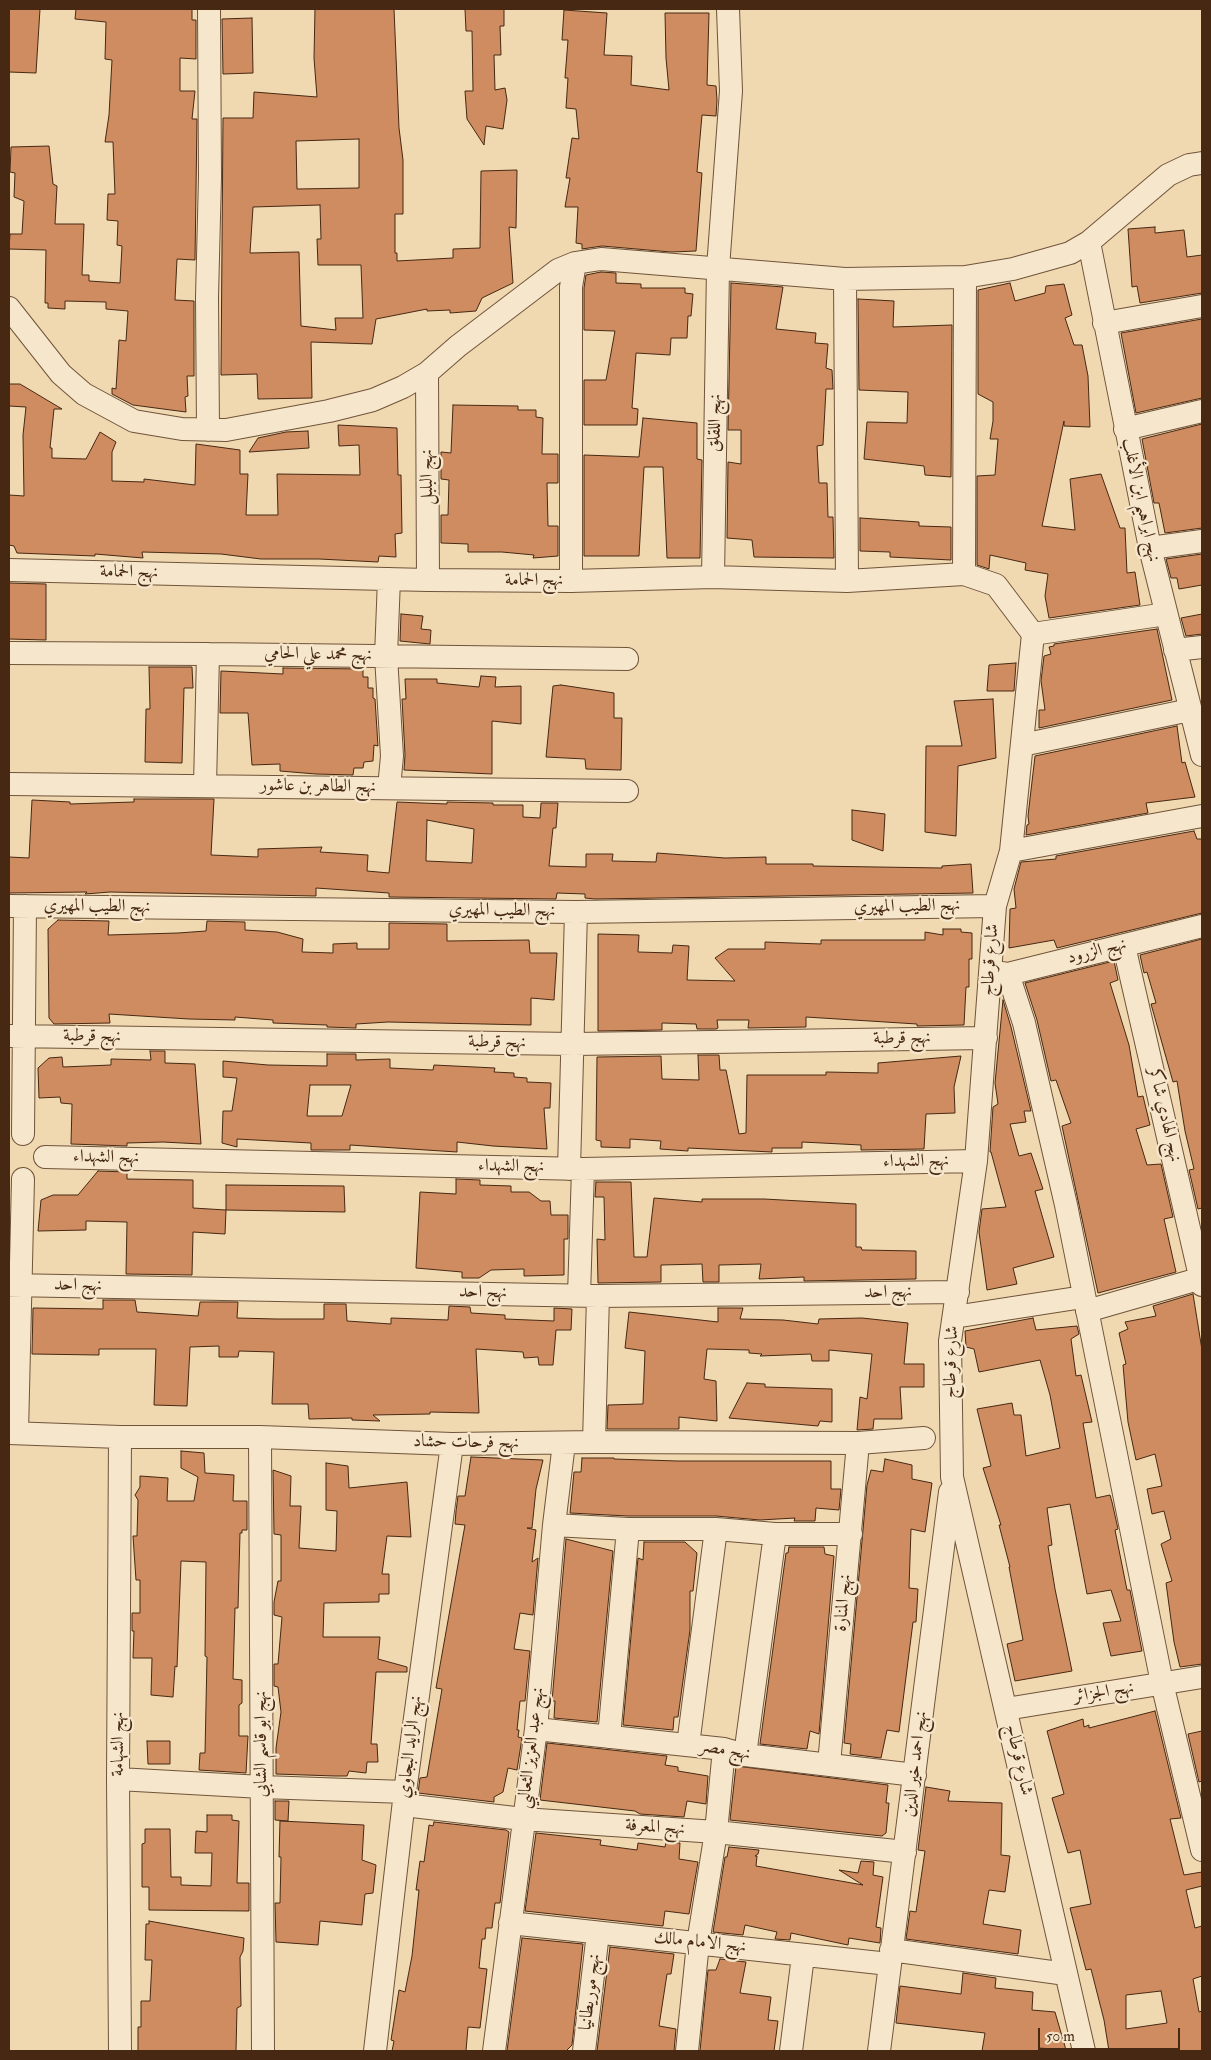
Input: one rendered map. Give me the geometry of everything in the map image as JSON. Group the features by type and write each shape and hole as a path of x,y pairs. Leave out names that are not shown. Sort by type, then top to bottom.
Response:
{"street":[{"path":"208,430 209,9"},
{"name":"نهج اللقلق","path":"713,577 718,268 730,91 728,9"},
{"path":"9,308 60,374 84,394 134,422 182,429 226,430 329,411 373,400 403,387 427,373 458,346 558,270 575,263 601,259 845,279 965,277 1013,269 1070,253 1089,242 1168,175 1189,165 1202,163"},
{"name":"نهج ابراهيم ابن الأغلب","path":"1089,242 1150,548 1202,756"},
{"path":"571,581 571,287 575,263"},
{"path":"964,574 965,277"},
{"path":"845,279 846,581"},
{"path":"1104,323 1202,306"},
{"name":"نهج البلبل","path":"427,373 428,580"},
{"path":"1125,429 1202,411"},
{"path":"1150,548 1202,541"},
{"name":"نهج الحمامة","path":"9,570 428,580 571,581 713,577 846,581 964,574 996,585 1033,634"},
{"path":"388,579 386,656 392,756 389,788"},
{"path":"1033,634 1166,614"},
{"name":"شارع قرطاج","path":"1033,634 1012,851 995,906 999,973 986,1038 976,1161 950,1341 952,1477 1084,2051"},
{"path":"1175,650 1202,647"},
{"name":"نهج محمد علي الحامي","path":"9,653 627,659"},
{"path":"205,786 208,654"},
{"path":"1022,745 1190,710"},
{"name":"نهج الطاهر بن عاشور","path":"9,784 627,791"},
{"path":"1012,851 1202,816"},
{"path":"13,1433 16,1176 31,1177 43,1165 45,1157 43,1148 31,1136 16,1137 17,906"},
{"name":"نهج الطيب المهيري","path":"17,906 576,912 995,906"},
{"path":"576,912 574,1044 576,1169 588,1296 594,1442"},
{"name":"نهج الزرود","path":"999,973 1124,946 1202,926"},
{"name":"نهج الهادي شاكر","path":"1124,946 1202,1281"},
{"path":"999,973 1024,1023 1066,1205 1162,1683 1202,1850"},
{"name":"نهج قرطبة","path":"16,1036 574,1044 986,1038"},
{"name":"نهج الشهداء","path":"45,1157 576,1169 976,1161"},
{"path":"954,1317 1085,1304 1202,1281"},
{"name":"نهج احد","path":"15,1285 588,1296 958,1292"},
{"name":"نهج فرحات حشاد","path":"13,1433 120,1437 260,1437 452,1444 594,1442 858,1443 924,1438"},
{"name":"نهج الشهامة","path":"120,1437 118,1779 120,2051"},
{"name":"نهج ابو قاسم الشابي","path":"260,1437 264,2051"},
{"name":"نهج عبد العزيز الثعالبي","path":"494,2051 536,1729 554,1525 564,1443"},
{"name":"نهج المنارة","path":"829,1764 858,1443"},
{"name":"نهج الرايد البجاوي","path":"375,2051 404,1799 452,1444"},
{"name":"نهج احمد خير الدين","path":"879,2051 952,1477"},
{"path":"554,1525 628,1529 716,1529 775,1534 851,1534"},
{"path":"609,1737 628,1529"},
{"path":"688,1744 716,1529"},
{"path":"745,1755 775,1534"},
{"name":"نهج الجزائر","path":"1006,1709 1202,1677"},
{"name":"نهج مصر","path":"536,1729 724,1748 745,1755 915,1775"},
{"path":"687,2051 698,1942 716,1832 724,1748"},
{"name":"نهج المعرفة","path":"118,1779 262,1787 404,1799 523,1819 716,1832 905,1852"},
{"name":"نهج الامام مالك","path":"510,1923 698,1942 803,1956 890,1957 1066,1974"},
{"name":"نهج موريطانيا","path":"584,2051 598,1933"},
{"path":"791,2051 803,1956"}],"building":[{"path":"9,9 40,9 36,73 9,72"},
{"path":"76,9 192,9 192,20 196,20 196,59 180,58 180,91 195,91 192,119 197,119 195,260 177,259 175,300 194,301 194,376 187,376 188,396 185,397 186,412 133,405 112,394 112,388 116,389 119,340 126,341 128,311 106,309 106,302 65,301 65,309 48,308 48,303 45,303 46,250 9,249 10,234 22,234 24,201 14,197 15,173 10,172 11,147 49,146 53,184 57,186 55,224 84,224 82,275 89,275 89,281 120,283 122,246 117,245 118,221 107,220 108,194 115,194 113,142 105,142 109,115 112,60 105,59 106,22 75,19"},
{"path":"315,9 394,9 399,128 403,160 403,214 395,214 395,253 397,253 397,261 453,258 453,249 480,248 481,171 517,170 516,228 509,227 513,283 482,298 476,311 450,313 450,310 427,311 427,309 376,319 372,344 311,342 312,398 258,399 257,374 221,375 223,118 253,118 254,92 317,97 314,58","holes":["359,139 359,188 297,189 296,141","320,205 321,239 317,239 318,265 361,265 363,318 335,318 336,330 301,326 299,252 250,253 253,207"]},
{"path":"465,9 504,9 504,26 500,26 501,55 494,55 495,90 505,88 507,100 503,129 486,126 484,145 467,119 465,91 473,91 472,31 466,31"},
{"path":"564,10 607,13 604,55 632,56 631,85 669,90 665,13 709,13 707,85 716,86 717,100 716,116 702,115 697,172 702,173 696,251 671,252 602,246 582,249 582,244 576,243 578,207 565,207 570,178 566,178 572,138 579,139 576,109 566,108 568,78 565,78 568,40 562,40"},
{"path":"252,18 253,73 223,74 222,19"},
{"path":"1155,227 1155,233 1184,230 1187,257 1202,255 1202,293 1140,303 1137,286 1132,287 1128,229"},
{"path":"601,272 616,273 616,283 641,284 641,288 685,288 685,293 693,294 691,316 688,316 687,338 671,338 670,355 636,353 632,408 638,409 637,425 584,425 584,380 606,380 615,331 584,330 584,288 586,275"},
{"path":"731,283 783,287 776,329 816,333 815,343 828,344 826,368 832,370 833,389 826,389 823,445 817,446 819,483 827,483 828,517 833,517 834,558 754,557 752,540 727,538 728,462 741,464 741,430 728,430"},
{"path":"1010,283 1015,301 1045,293 1046,286 1064,284 1072,315 1065,318 1074,345 1082,345 1088,376 1090,427 1064,426 1064,421 1042,526 1075,530 1070,479 1101,474 1120,528 1125,528 1127,573 1135,572 1140,605 1049,618 1045,596 1048,574 1025,570 1026,563 990,555 989,569 977,565 977,476 995,475 998,439 990,439 993,421 993,402 978,394 978,290"},
{"path":"858,299 894,301 893,327 952,325 951,477 925,475 924,466 864,459 867,422 907,423 908,392 859,390"},
{"path":"1202,319 1202,398 1136,413 1121,333"},
{"path":"9,384 20,384 62,409 54,409 50,448 52,448 52,458 86,459 100,432 116,442 112,452 112,481 144,482 144,479 195,485 196,444 240,450 240,474 248,474 246,515 278,515 277,474 360,475 359,445 339,446 338,425 397,428 398,475 401,475 402,533 395,534 396,557 379,556 378,562 261,559 221,554 142,552 143,558 95,554 95,556 17,553 14,546 9,545 9,495 24,496 23,435 26,407 9,406"},
{"path":"453,405 518,406 518,410 536,410 536,417 543,418 542,454 558,454 558,483 547,483 548,526 558,526 558,556 533,558 534,555 502,552 468,552 468,544 441,543 441,515 448,515 449,480 441,479 441,452 451,453"},
{"path":"643,418 697,423 697,459 702,460 700,558 667,558 663,467 644,467 639,556 584,556 584,455 639,457"},
{"path":"1202,424 1202,528 1165,533 1159,503 1154,503 1142,439"},
{"path":"308,431 309,448 249,452 258,438 286,432"},
{"path":"860,518 919,522 919,526 951,527 951,560 890,557 890,552 860,551"},
{"path":"1202,554 1202,585 1179,589 1177,578 1171,578 1166,559"},
{"path":"9,583 46,584 46,640 9,639"},
{"path":"401,614 423,616 421,629 431,630 430,644 400,641"},
{"path":"1202,614 1202,634 1186,636 1181,618"},
{"path":"1157,629 1172,700 1039,728 1039,710 1045,710 1041,681 1044,656 1051,654 1049,647 1054,646 1054,644"},
{"path":"1016,663 1014,691 987,691 989,665"},
{"path":"149,667 192,667 193,688 184,688 182,763 145,762 146,709 150,709"},
{"path":"283,668 363,669 363,677 368,677 368,688 373,688 373,698 375,699 378,746 374,745 373,761 364,762 363,768 354,768 353,775 280,771 280,764 252,765 248,713 220,713 221,671 283,674"},
{"path":"481,676 496,677 495,687 521,686 521,724 492,721 492,774 404,770 402,699 406,699 405,679 437,679 437,683 479,687"},
{"path":"561,685 614,693 614,718 622,718 621,770 586,769 585,759 546,757 553,686"},
{"path":"993,699 996,758 958,766 956,836 925,832 926,746 962,746 954,701"},
{"path":"1177,726 1182,763 1185,762 1195,797 1146,803 1148,813 1026,835 1027,825 1029,824 1028,816 1035,756"},
{"path":"134,799 214,799 211,855 258,857 258,849 322,847 320,852 368,855 367,871 389,873 397,802 523,805 523,817 540,818 541,803 558,803 556,828 553,828 549,866 586,867 586,854 613,854 612,861 656,862 657,853 725,858 766,857 766,864 813,864 813,866 942,868 942,866 971,864 973,893 595,899 585,898 585,894 557,893 556,899 389,897 389,893 316,888 316,896 110,892 85,894 87,892 9,893 9,857 29,858 32,800 70,802 70,804 134,802","holes":["427,820 474,829 472,863 426,861"]},
{"path":"852,810 885,814 883,851 852,840"},
{"path":"1194,831 1197,839 1202,839 1202,913 1057,948 1054,940 1009,948 1010,909 1016,908 1014,889 1021,862 1056,859 1056,856"},
{"path":"58,920 109,921 108,935 206,931 207,921 245,922 245,930 277,932 303,939 302,952 333,953 333,944 357,943 357,949 389,949 389,923 447,924 447,941 529,940 530,953 557,953 554,1000 531,998 531,1025 388,1022 356,1024 356,1028 273,1023 273,1020 235,1017 235,1020 189,1019 109,1014 110,1023 54,1024 49,1018 48,929"},
{"path":"943,929 961,929 961,932 972,933 972,959 969,959 969,987 966,987 964,1025 917,1026 917,1024 806,1017 806,1027 748,1028 749,1020 717,1020 718,1028 716,1029 697,1029 696,1024 662,1023 662,1030 598,1031 598,934 639,935 638,952 672,953 673,945 689,946 687,980 735,981 715,958 728,949 765,949 765,942 821,944 821,940 925,940 925,932 943,935"},
{"path":"1202,939 1202,1208 1198,1209 1189,1170 1194,1169 1185,1131 1177,1081 1173,1082 1151,1004 1156,1003 1147,972 1144,973 1140,955"},
{"path":"1114,961 1118,980 1110,983 1129,1045 1138,1097 1143,1096 1150,1125 1136,1129 1147,1165 1161,1164 1173,1217 1164,1219 1176,1272 1098,1293 1062,1126 1071,1123 1056,1080 1051,1081 1037,1020 1025,983"},
{"path":"1003,1000 1031,1111 1024,1111 1026,1122 1010,1124 1019,1156 1031,1153 1043,1189 1035,1191 1054,1257 1013,1268 1017,1284 987,1290 979,1232 982,1209 1006,1207 990,1152 993,1107 998,1104 995,1083"},
{"path":"150,1051 165,1051 165,1063 195,1064 201,1144 163,1142 127,1143 127,1146 71,1144 72,1104 61,1103 60,1097 39,1098 38,1068 49,1058 62,1057 63,1067 111,1065 111,1059 151,1060"},
{"path":"327,1054 356,1054 356,1060 390,1059 390,1068 433,1070 434,1065 495,1068 494,1072 514,1073 514,1077 527,1078 527,1082 551,1083 550,1108 544,1108 547,1149 457,1142 457,1152 350,1145 350,1150 311,1150 311,1143 237,1139 237,1147 222,1143 223,1111 232,1111 237,1078 223,1077 223,1061 268,1065 327,1066","holes":["310,1085 351,1085 342,1116 307,1116"]},
{"path":"698,1055 719,1055 720,1070 726,1070 739,1134 746,1133 747,1075 826,1075 826,1072 878,1073 878,1063 961,1056 954,1087 955,1113 926,1114 924,1149 861,1150 861,1145 802,1142 802,1148 772,1148 772,1152 688,1148 688,1151 660,1149 661,1141 630,1139 630,1148 601,1147 601,1141 596,1140 597,1057 661,1056 662,1079 699,1080"},
{"path":"98,1171 127,1172 127,1179 193,1180 193,1208 226,1210 225,1234 193,1232 192,1275 126,1274 127,1222 86,1221 86,1230 38,1231 41,1200 53,1195 78,1195"},
{"path":"456,1179 480,1180 480,1185 511,1186 511,1192 529,1192 541,1201 550,1201 551,1215 568,1215 568,1239 564,1239 564,1275 524,1276 524,1269 491,1270 479,1278 462,1278 462,1272 416,1268 420,1192 456,1194"},
{"path":"596,1182 631,1182 634,1257 647,1257 654,1198 702,1202 702,1199 764,1199 856,1204 856,1247 861,1247 862,1250 916,1251 916,1279 804,1281 804,1277 759,1279 761,1264 719,1265 719,1282 703,1282 702,1264 661,1265 661,1282 598,1283 597,1239 605,1240 604,1197 595,1197"},
{"path":"226,1185 344,1186 345,1212 226,1210"},
{"path":"1193,1294 1202,1350 1202,1664 1180,1667 1174,1642 1166,1583 1172,1581 1161,1544 1171,1539 1164,1511 1152,1514 1147,1489 1162,1486 1155,1454 1136,1460 1128,1422 1123,1365 1126,1364 1119,1333 1128,1329 1125,1322 1156,1316 1153,1306"},
{"path":"103,1300 135,1300 137,1312 198,1316 200,1302 238,1302 237,1318 276,1319 324,1319 324,1304 346,1304 347,1321 391,1324 391,1318 448,1320 449,1306 470,1307 471,1313 505,1315 505,1319 554,1321 554,1308 572,1309 571,1330 556,1330 553,1365 539,1365 538,1357 524,1358 523,1352 476,1349 479,1413 430,1412 430,1414 373,1415 380,1421 352,1420 352,1418 309,1419 308,1404 272,1404 274,1352 239,1351 238,1357 219,1357 219,1346 190,1347 187,1406 154,1405 156,1349 99,1349 99,1355 32,1354 33,1308 103,1309"},
{"path":"718,1308 743,1308 740,1319 783,1320 818,1324 819,1319 862,1318 908,1323 904,1364 924,1364 924,1387 900,1387 902,1419 874,1419 873,1429 857,1430 860,1397 867,1399 872,1354 829,1350 829,1361 812,1361 811,1354 760,1356 762,1354 749,1353 749,1350 707,1349 704,1379 716,1381 717,1421 679,1417 679,1429 607,1429 608,1405 643,1404 645,1351 625,1348 629,1312 718,1322"},
{"path":"1033,1318 1036,1330 1077,1326 1079,1334 1071,1339 1076,1376 1081,1375 1092,1422 1083,1423 1096,1498 1110,1495 1118,1529 1115,1530 1127,1590 1130,1590 1142,1651 1111,1656 1103,1623 1121,1621 1111,1590 1087,1594 1070,1504 1047,1508 1052,1545 1048,1546 1072,1671 1015,1681 1007,1644 1023,1640 1010,1567 999,1525 1001,1525 983,1468 991,1466 977,1409 1012,1403 1014,1415 1021,1415 1026,1456 1060,1448 1050,1395 1040,1360 979,1372 974,1349 966,1347 965,1331"},
{"path":"747,1383 765,1384 765,1387 832,1389 832,1422 820,1421 818,1426 729,1418"},
{"path":"181,1451 204,1453 205,1473 234,1475 233,1501 247,1501 247,1530 242,1530 242,1533 240,1533 238,1608 235,1608 233,1679 242,1680 242,1703 239,1705 239,1736 248,1736 246,1773 199,1770 200,1753 205,1753 206,1562 181,1561 177,1667 175,1666 173,1697 151,1695 152,1658 133,1658 134,1631 132,1631 132,1613 140,1613 140,1580 136,1580 133,1536 137,1536 138,1500 135,1495 140,1487 140,1476 168,1478 167,1501 194,1501 198,1477 181,1468"},
{"path":"471,1457 543,1460 536,1489 532,1528 527,1528 536,1530 532,1562 538,1558 533,1615 520,1613 514,1649 530,1651 525,1701 520,1701 517,1730 519,1730 518,1737 522,1738 517,1770 508,1768 503,1792 494,1797 494,1802 418,1793 420,1778 427,1777 442,1689 436,1688 465,1525 455,1524 456,1511 458,1496 465,1496"},
{"path":"582,1458 678,1461 831,1461 831,1489 841,1489 839,1510 816,1508 815,1521 794,1521 795,1518 760,1520 716,1516 628,1516 570,1513 574,1472 581,1472"},
{"path":"885,1459 912,1465 912,1479 932,1483 925,1532 911,1529 909,1588 918,1589 916,1622 913,1622 899,1732 887,1730 881,1758 850,1754 851,1744 844,1743 867,1485 871,1470 883,1472"},
{"path":"326,1463 348,1466 349,1488 407,1482 411,1537 387,1536 382,1574 389,1574 389,1594 379,1594 379,1602 324,1603 323,1637 380,1637 378,1659 407,1667 407,1672 376,1672 371,1744 377,1744 378,1762 367,1762 366,1773 349,1771 347,1776 276,1774 276,1748 281,1712 278,1687 274,1686 274,1664 278,1664 282,1617 274,1615 274,1602 278,1581 281,1581 281,1535 274,1534 273,1470 291,1476 290,1506 301,1506 299,1548 336,1551 337,1511 326,1510"},
{"path":"566,1539 613,1551 597,1722 554,1718 555,1701 552,1701"},
{"path":"644,1542 685,1542 697,1553 693,1591 690,1591 690,1630 678,1717 674,1717 673,1730 623,1725 638,1558 643,1560"},
{"path":"789,1547 824,1547 825,1554 834,1556 819,1734 810,1731 807,1749 760,1744 786,1553 788,1553"},
{"path":"1155,1711 1181,1818 1170,1819 1184,1875 1202,1872 1202,1886 1186,1890 1195,1928 1202,1926 1202,1976 1193,1979 1199,2012 1202,2011 1202,2051 1109,2051 1104,2020 1091,1969 1086,1970 1070,1908 1091,1904 1080,1850 1068,1853 1052,1798 1064,1794 1047,1731 1083,1719 1084,1727 1089,1725 1089,1728","holes":["1161,1991 1167,2023 1126,2029 1126,1995"]},
{"path":"1202,1731 1202,1781 1199,1782 1188,1734"},
{"path":"147,1741 170,1741 170,1764 148,1764"},
{"path":"547,1743 667,1756 665,1765 678,1767 678,1771 708,1776 706,1804 687,1801 684,1817 640,1814 635,1811 540,1800"},
{"path":"736,1766 888,1785 886,1803 889,1803 886,1833 882,1836 730,1820"},
{"path":"926,1787 950,1791 948,1801 1002,1803 1001,1855 1010,1856 1005,1892 989,1890 983,1924 1021,1930 1018,1954 906,1939 910,1911 916,1912 925,1851 918,1850"},
{"path":"275,1801 289,1801 288,1821 275,1820"},
{"path":"207,1815 232,1815 232,1820 239,1821 237,1883 249,1883 249,1911 149,1910 149,1887 142,1887 142,1844 145,1843 145,1829 170,1829 171,1877 181,1877 181,1885 211,1886 212,1853 195,1853 196,1831 207,1832"},
{"path":"280,1821 364,1825 362,1860 376,1865 373,1893 365,1894 362,1925 320,1921 318,1945 276,1942 275,1903 280,1903"},
{"path":"434,1822 506,1830 509,1832 500,1903 495,1903 492,1928 486,1928 485,1939 482,1939 479,1968 487,1969 480,2028 468,2027 466,2051 392,2051 394,2041 391,2040 399,1990 405,1992 412,1956 419,1890 416,1890 420,1861 424,1862 429,1825 433,1826"},
{"path":"536,1833 601,1840 600,1845 637,1850 638,1843 665,1847 666,1842 680,1843 679,1859 698,1862 689,1914 665,1911 663,1926 525,1911"},
{"path":"729,1847 759,1850 755,1856 757,1856 756,1866 863,1885 839,1870 858,1873 861,1861 874,1862 873,1875 883,1877 876,1927 881,1928 880,1943 849,1938 848,1945 791,1933 790,1940 775,1939 777,1932 745,1925 743,1935 713,1932 725,1857 727,1857"},
{"path":"149,1921 244,1938 243,1951 240,1957 241,2006 237,2008 236,2051 138,2051 138,2027 141,2027 141,2001 150,2001 152,1960 145,1960 146,1924 149,1924"},
{"path":"522,1938 583,1944 572,2045 566,2051 507,2051"},
{"path":"610,1947 674,1954 671,1974 667,1974 659,2026 676,2029 674,2051 597,2051"},
{"path":"720,1959 746,1962 740,1993 771,1997 768,2020 778,2021 774,2051 700,2051 708,1970 716,1970"},
{"path":"963,1973 996,1978 995,1988 1033,1992 1032,2010 1055,2012 1066,2050 1039,2048 1038,2051 982,2051 985,2033 896,2023 900,1986 961,1994"}]}
